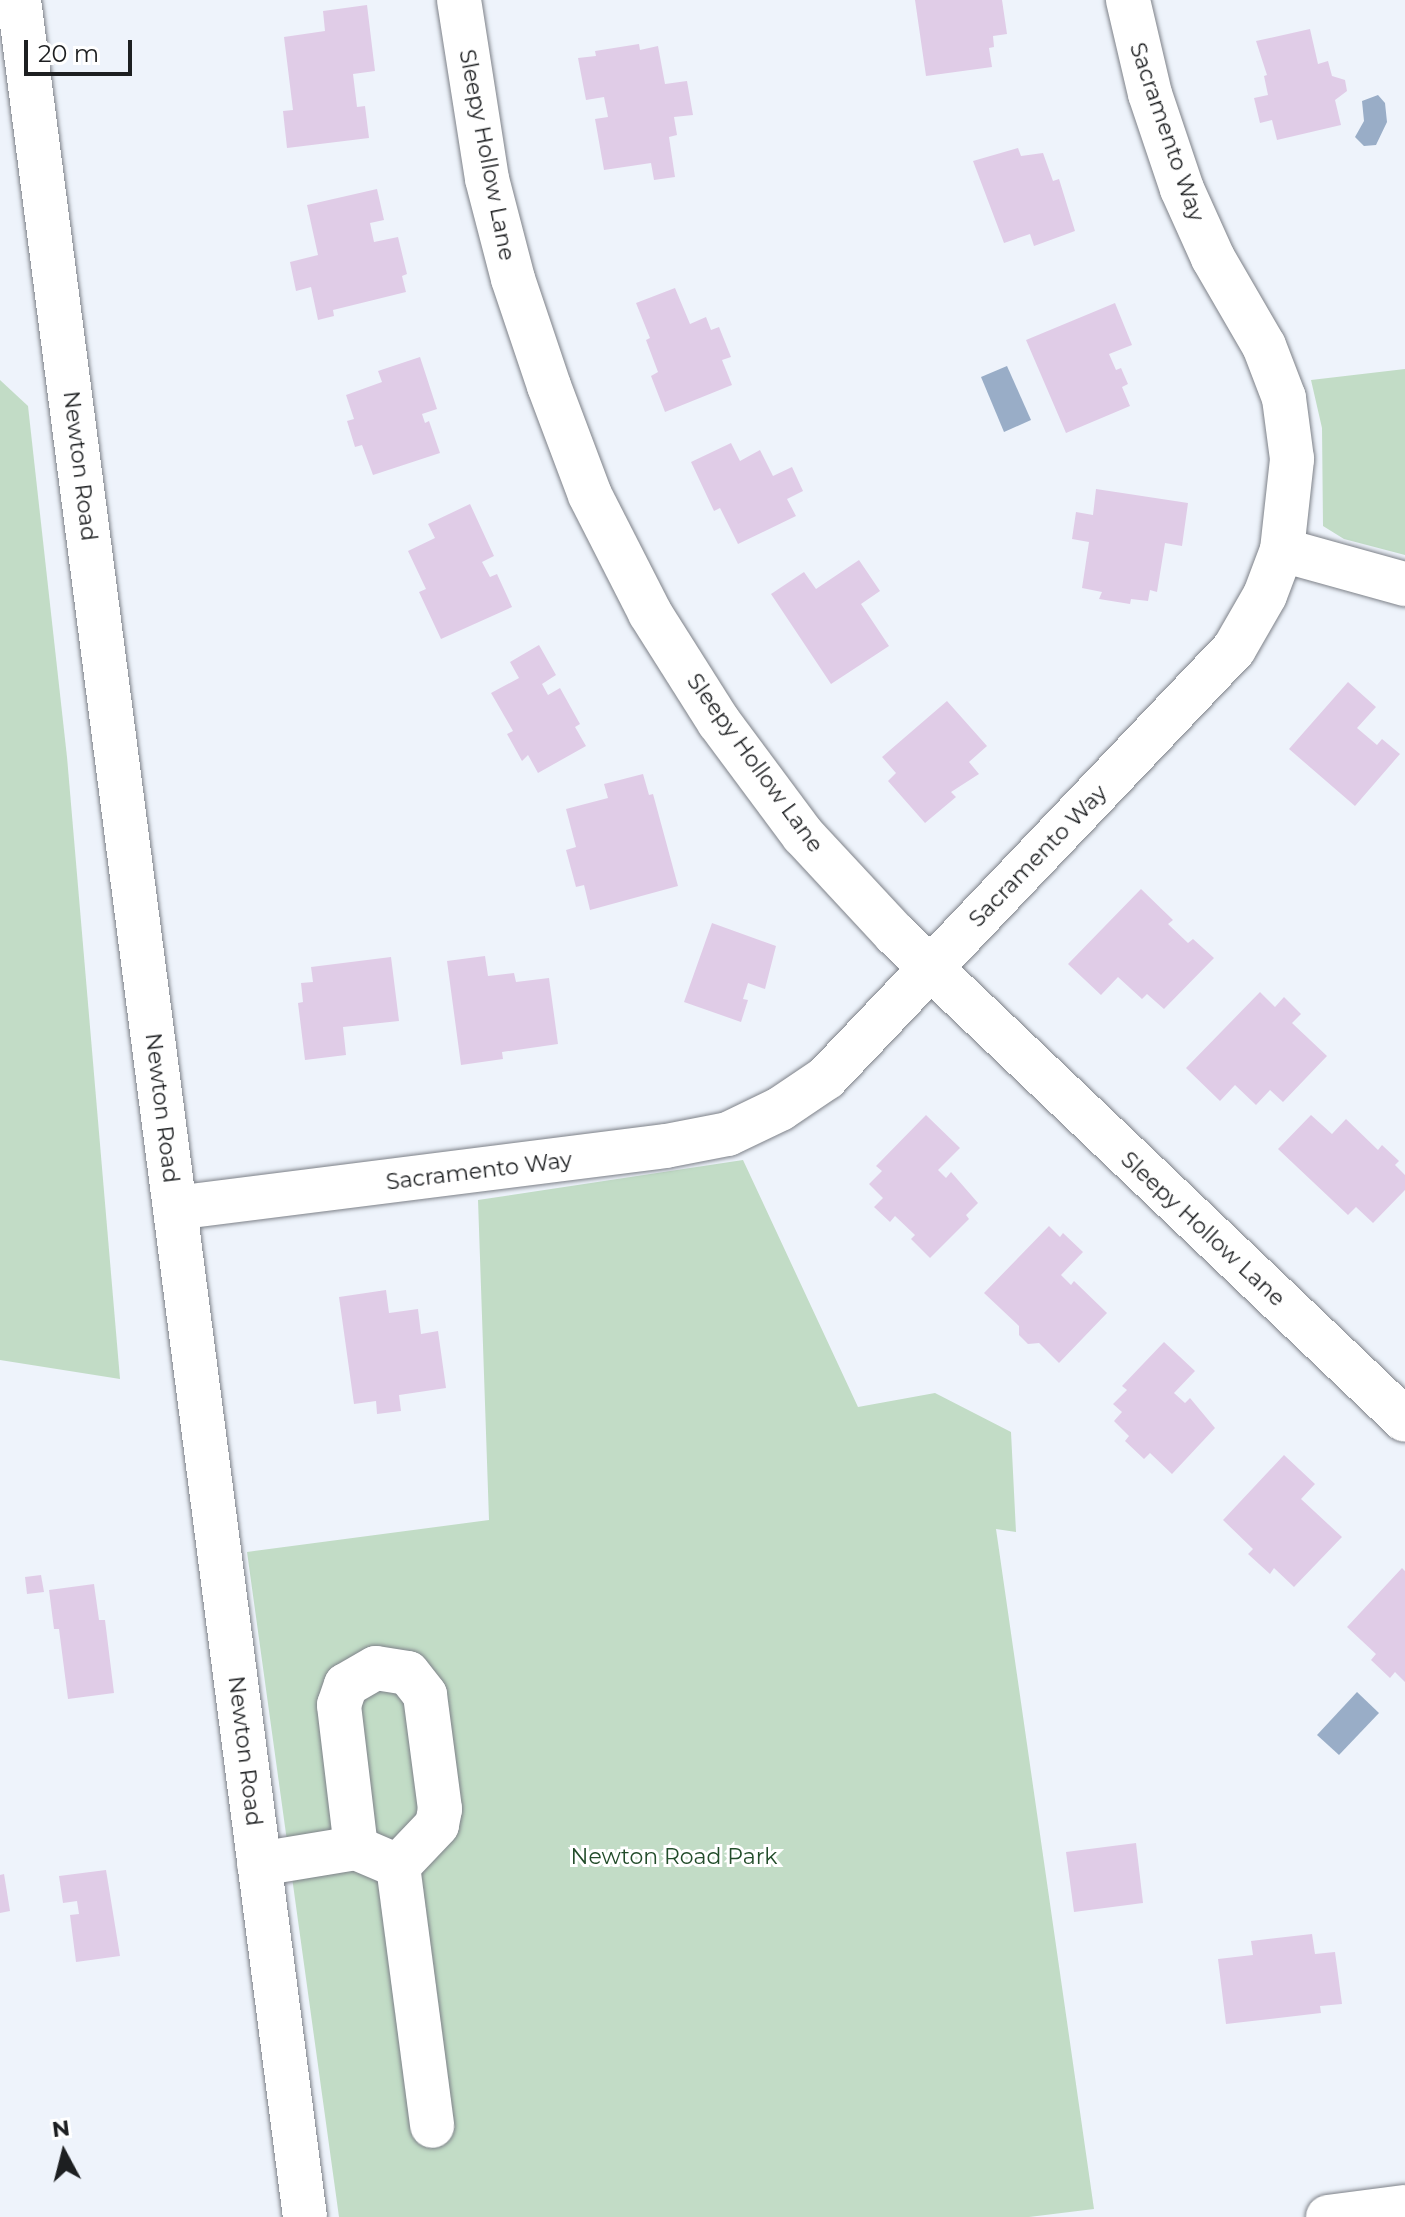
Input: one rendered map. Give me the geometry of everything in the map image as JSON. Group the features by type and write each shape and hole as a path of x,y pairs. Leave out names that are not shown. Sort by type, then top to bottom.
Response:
{"street":[{"name":"Newton Road","path":"19,0 305,2217"},
{"name":"Sleepy Hollow Lane","path":"459,0 487,179 513,279 590,495 650,613 719,722 803,835 932,970 1405,1420"},
{"name":"Sacramento Way","path":"175,1208 650,1148 728,1134 780,1109 826,1078 1234,649 1265,595 1282,550 1292,459 1284,398 1264,346 1213,258 1182,189 1150,94 1128,0"},
{"path":"1282,550 1405,584"},
{"path":"356,1848 339,1705 346,1685 376,1668 408,1673 425,1695 440,1809 437,1825 398,1866"},
{"path":"259,1864 356,1848 398,1866"},
{"path":"398,1866 432,2126"},
{"path":"1328,2217 1405,2207"}],"green space":[{"path":"1405,369 1405,555 1344,539 1323,526 1322,428 1311,380"},
{"path":"0,380 28,406 67,757 120,1379 0,1360"},
{"name":"Newton Road Park","path":"743,1160 858,1407 935,1393 1011,1432 1016,1532 996,1529 1094,2209 1029,2217 339,2217 247,1552 489,1520 478,1200"}],"water":[{"path":"1378,95 1385,103 1387,122 1376,145 1364,146 1355,137 1364,121 1362,101"},
{"path":"1007,366 1031,420 1004,432 981,377"},
{"path":"1357,1692 1379,1713 1339,1755 1317,1735"}],"building":[{"path":"915,0 1002,0 1007,34 993,36 994,47 989,48 992,67 926,76"},
{"path":"367,5 375,71 353,74 357,107 365,106 369,138 287,148 283,111 293,110 284,37 325,31 323,11"},
{"path":"1310,29 1318,64 1328,61 1332,76 1345,80 1347,91 1335,100 1341,125 1277,140 1272,120 1260,123 1254,98 1268,95 1264,76 1267,75 1256,41"},
{"path":"639,44 640,50 658,46 665,84 687,81 693,115 674,117 677,135 669,137 675,177 654,180 651,163 604,170 595,119 608,117 604,97 586,100 578,58 596,56 595,51"},
{"path":"1018,148 1021,156 1043,153 1053,181 1059,179 1075,231 1034,246 1030,234 1004,243 973,161"},
{"path":"377,189 384,220 370,223 374,242 398,237 407,274 402,276 406,292 333,310 334,316 318,320 311,287 296,291 290,262 318,255 307,205"},
{"path":"675,288 690,324 706,317 711,330 719,327 731,357 722,360 732,385 665,412 651,376 658,372 646,340 650,338 636,303"},
{"path":"1115,303 1132,345 1109,354 1116,370 1121,368 1128,384 1122,387 1130,406 1066,433 1026,340"},
{"path":"420,357 437,409 422,414 425,423 429,421 440,453 373,475 362,445 355,447 347,421 354,419 346,395 382,382 378,371"},
{"path":"731,443 740,461 760,450 773,476 792,467 803,491 787,499 796,516 738,544 720,508 714,511 691,462"},
{"path":"1096,489 1188,503 1182,546 1165,543 1157,592 1150,590 1148,601 1131,599 1130,604 1099,599 1102,592 1082,588 1089,542 1072,539 1076,512 1093,515"},
{"path":"470,504 494,556 482,562 490,577 497,574 512,607 441,639 419,592 426,589 408,551 435,538 428,524"},
{"path":"859,560 880,591 861,604 889,646 831,684 771,594 804,572 816,589"},
{"path":"539,645 556,675 542,684 548,695 560,688 580,724 575,727 586,746 538,773 528,755 522,761 507,734 513,731 491,693 519,678 510,662"},
{"path":"1348,682 1376,707 1357,728 1377,745 1382,739 1400,754 1355,806 1289,749"},
{"path":"947,701 987,746 969,762 979,774 951,792 956,797 925,823 888,781 896,773 882,757"},
{"path":"643,774 649,795 653,794 678,886 590,910 584,885 576,887 566,850 576,847 566,809 608,798 604,784"},
{"path":"1141,889 1173,920 1168,924 1188,943 1193,939 1214,958 1164,1009 1147,994 1142,999 1118,977 1101,995 1068,964"},
{"path":"712,923 776,946 765,989 748,983 743,999 748,1000 741,1022 684,1002"},
{"path":"485,956 488,976 514,973 516,982 549,978 558,1044 502,1052 503,1059 461,1065 447,961"},
{"path":"391,957 399,1021 343,1027 346,1055 305,1060 298,1003 303,1002 301,983 313,982 311,967"},
{"path":"1260,992 1275,1007 1284,997 1301,1014 1292,1023 1327,1056 1283,1102 1270,1090 1256,1105 1235,1085 1220,1101 1186,1068"},
{"path":"926,1115 960,1148 938,1170 946,1178 951,1172 978,1203 966,1215 969,1219 930,1258 911,1239 915,1235 895,1216 890,1222 874,1207 883,1198 869,1184 882,1171 876,1166"},
{"path":"1311,1115 1332,1134 1346,1119 1378,1150 1382,1145 1399,1161 1395,1165 1405,1175 1405,1190 1373,1223 1356,1207 1348,1215 1278,1149"},
{"path":"1049,1226 1060,1237 1063,1233 1083,1252 1061,1275 1071,1285 1074,1281 1107,1313 1059,1363 1039,1343 1028,1344 1019,1335 1019,1326 984,1293"},
{"path":"386,1290 389,1313 418,1309 421,1334 438,1331 446,1388 399,1395 401,1411 377,1414 376,1401 354,1404 339,1297"},
{"path":"1164,1342 1195,1371 1174,1393 1185,1403 1190,1398 1215,1428 1172,1474 1150,1453 1144,1459 1125,1441 1129,1436 1114,1421 1122,1412 1113,1404 1127,1390 1122,1386"},
{"path":"1284,1455 1315,1484 1301,1499 1342,1537 1294,1587 1274,1568 1270,1574 1248,1554 1253,1549 1223,1520"},
{"path":"1402,1568 1405,1571 1405,1682 1395,1672 1390,1678 1371,1660 1376,1654 1347,1627"},
{"path":"41,1575 44,1592 27,1594 25,1577"},
{"path":"94,1584 99,1620 105,1620 114,1693 68,1699 59,1629 54,1629 49,1590"},
{"path":"1136,1843 1143,1903 1074,1912 1066,1852"},
{"path":"106,1870 120,1956 76,1962 70,1915 79,1914 77,1901 63,1903 59,1876"},
{"path":"4,1874 10,1911 0,1913 0,1875"},
{"path":"1312,1934 1315,1954 1335,1952 1342,2004 1320,2006 1321,2013 1226,2024 1218,1959 1253,1955 1251,1941"}]}
